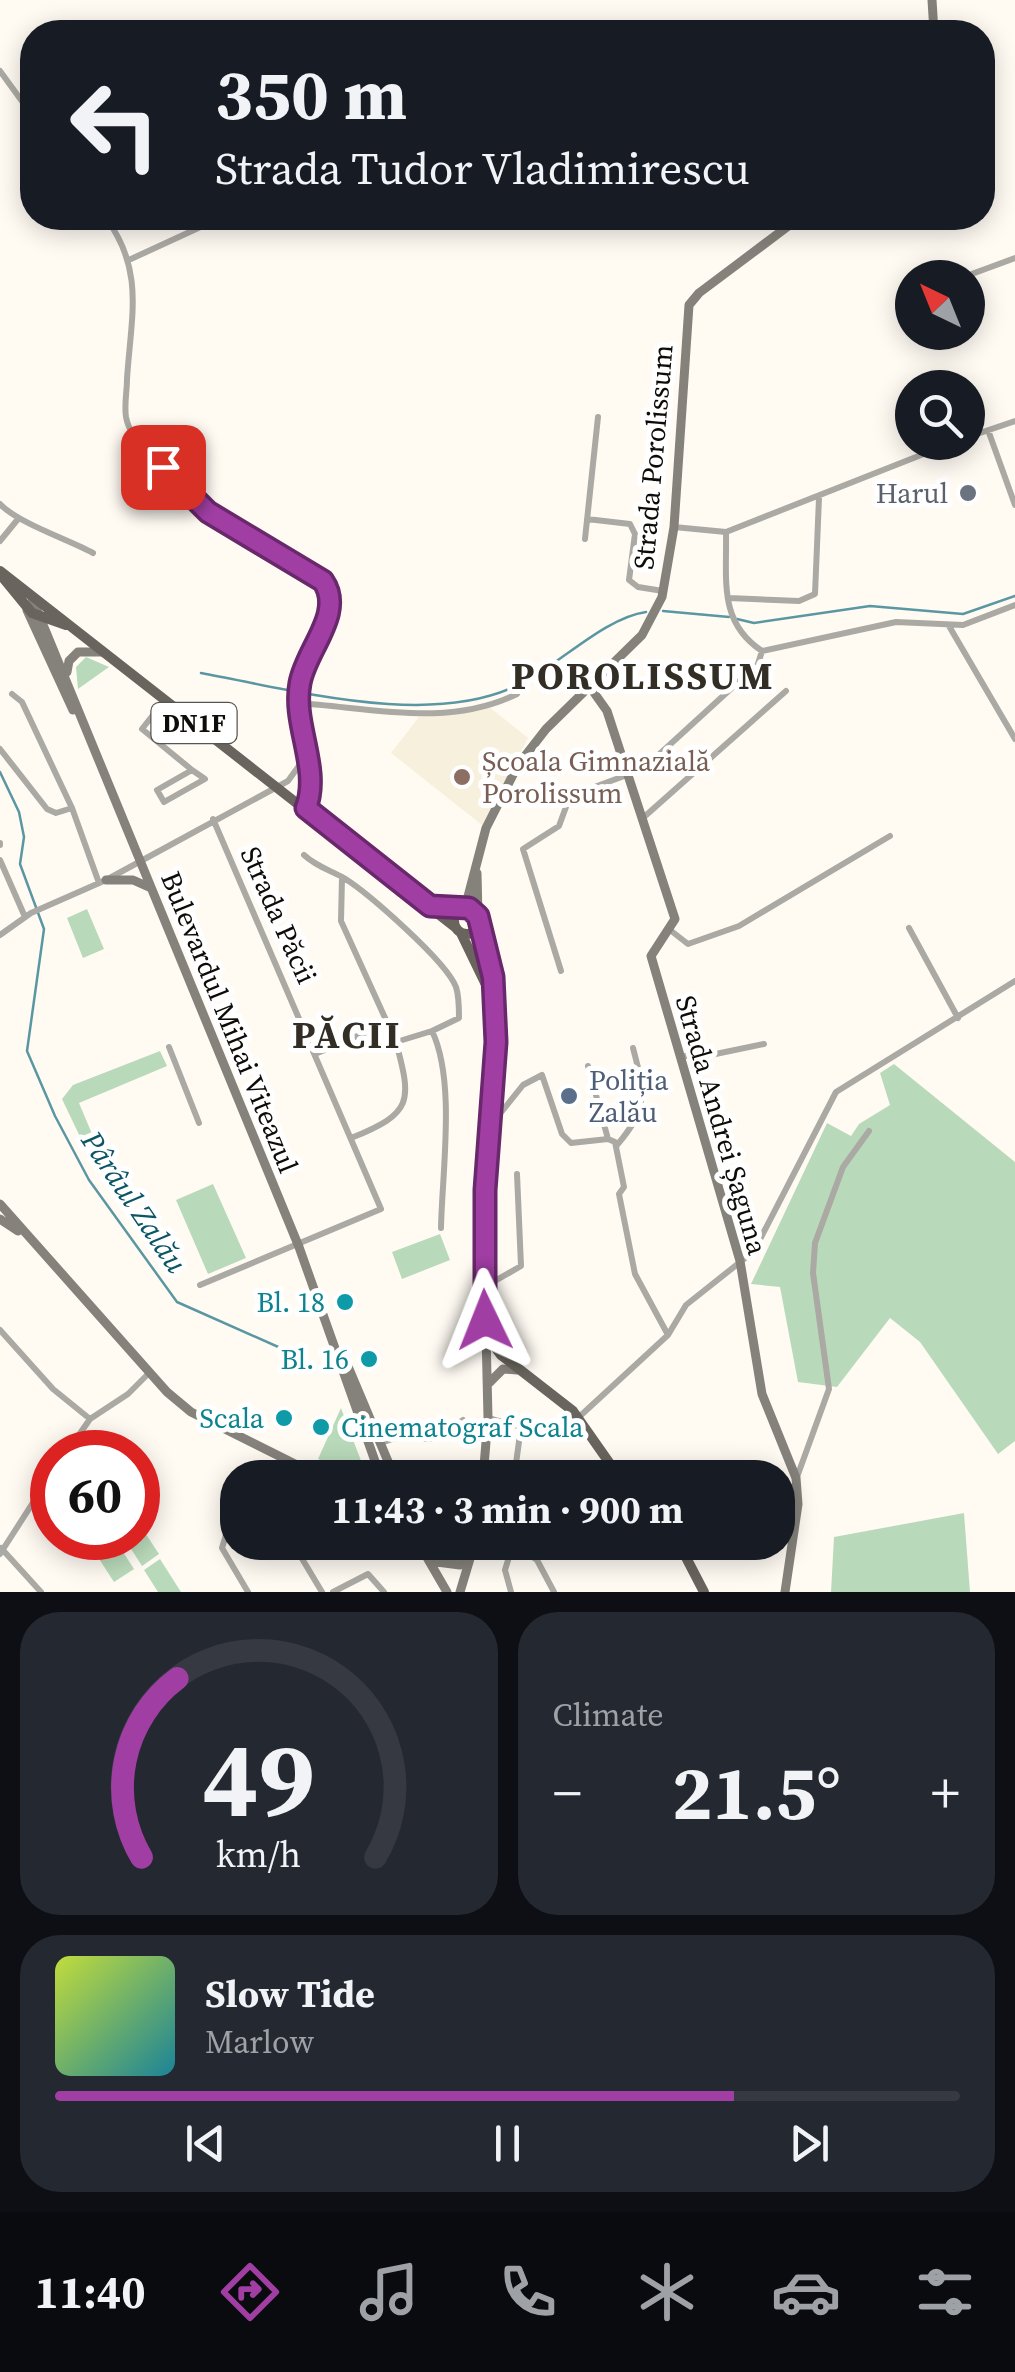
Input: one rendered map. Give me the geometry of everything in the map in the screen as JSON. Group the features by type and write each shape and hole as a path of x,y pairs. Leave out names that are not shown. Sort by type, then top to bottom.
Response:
{"main road":[{"name":"Strada Porolissum","path":"463,909 486,828 518,765 546,728 642,636 663,591 674,527 689,305 699,292 783,230"},
{"name":"Bulevardul Mihai Viteazul","path":"0,573 22,585 46,620 80,720"},
{"name":"Bulevardul Mihai Viteazul","path":"0,573 24,606 80,720 140,861 299,1247 374,1460"},
{"name":"DN1F","path":"22,585 458,930 496,1009"},
{"name":"DN1F","path":"24,606 46,620 76,630"},
{"path":"38,634 46,620"},
{"path":"68,680 68,662 78,652 107,654"},
{"name":"Strada Andrei Șaguna","path":"590,687 608,710 676,919 651,956 740,1262 762,1394 796,1478 798,1504 784,1592"},
{"name":"Strada Porolissum","path":"477,870 478,922"},
{"path":"103,882 133,880 151,888"},
{"path":"430,906 463,909 478,922 469,934 458,930 454,919 463,909"},
{"name":"DN1F","path":"478,922 490,962 496,1009 483,1287 486,1330"},
{"path":"0,1204 149,1373 190,1412 283,1460"},
{"path":"0,1218 31,1241"},
{"path":"486,1330 494,1348 579,1417 608,1460"},
{"path":"484,1460 489,1385 486,1330"},
{"name":"Bulevardul Mihai Viteazul","path":"335,1342 387,1460"},
{"path":"488,1365 494,1355 509,1361"},
{"path":"489,1385 503,1369 531,1376"},
{"path":"372,1454 372,1460"},
{"path":"427,1561 460,1565 464,1560"},
{"path":"469,1592 472,1560"},
{"path":"687,1560 704,1592"},
{"path":"427,1561 447,1592"},
{"path":"460,1592 470,1569"}],"street":[{"path":"0,71 20,99"},
{"path":"114,230 131,258 125,416 131,430 208,512 323,581 331,592 329,612 300,683 298,700 310,782 306,808"},
{"path":"131,258 193,230"},
{"path":"985,269 1015,258"},
{"path":"585,540 598,417"},
{"path":"985,431 1015,421"},
{"path":"988,430 1015,505"},
{"path":"674,527 726,532 911,460"},
{"path":"728,598 799,602 815,594 819,498"},
{"path":"0,504 18,519 35,522 92,553"},
{"path":"0,541 18,519"},
{"path":"587,519 630,524 635,534 629,580 638,587 663,591"},
{"path":"726,532 733,626 762,651"},
{"path":"762,651 896,622 963,625 1015,605"},
{"path":"948,626 1015,739"},
{"path":"561,971 523,849 559,826 566,818 570,796 653,760 758,664 762,651"},
{"path":"644,817 786,692"},
{"path":"12,694 22,702 103,882"},
{"path":"298,700 422,716 487,708 517,694"},
{"path":"165,700 142,730 205,779 164,802 157,790 192,770"},
{"path":"0,749 47,809 56,813 72,808"},
{"path":"0,935 28,915 103,882 294,777 306,754"},
{"name":"Strada Păcii","path":"200,1285 299,1247 382,1209 213,819"},
{"path":"670,930 688,944 740,926 890,836"},
{"path":"304,856 319,868 342,877 434,955 457,988 460,1018 396,1042"},
{"path":"0,860 28,915"},
{"path":"342,877 341,921 396,1042 408,1090 403,1104 377,1127 352,1138"},
{"path":"908,928 958,1018"},
{"path":"579,1417 668,1334 686,1305 754,1252 836,1092 1015,980"},
{"path":"315,1054 388,1023"},
{"path":"432,1031 444,1078 441,1228"},
{"path":"681,1056 706,1056 764,1044"},
{"path":"169,1047 199,1123"},
{"path":"617,1145 636,1124 642,1110 634,1048"},
{"path":"588,1066 608,1138 617,1145 624,1187 619,1194 635,1274 668,1334"},
{"path":"490,1126 523,1085 542,1075 562,1134 578,1144 608,1138"},
{"path":"796,1478 829,1389 813,1273 815,1243 843,1167 869,1131"},
{"path":"483,1287 521,1266 517,1174"},
{"path":"0,1330 53,1390 90,1418"},
{"path":"82,1430 90,1418 128,1394 149,1373"},
{"path":"488,1418 521,1426 516,1460"},
{"path":"381,1443 415,1431 422,1439 430,1439 463,1420"},
{"path":"30,1506 1,1550 41,1592"},
{"path":"229,1560 248,1592"},
{"path":"303,1560 322,1592"},
{"path":"508,1560 505,1570 511,1592"},
{"path":"537,1560 554,1592"},
{"path":"334,1592 368,1574 384,1592"}],"shaded area":[{"name":"Școala Gimnazială Porolissum","path":"488,706 528,738 482,825 391,753 419,717"}],"green space":[{"path":"86,657 109,667 78,689 76,667"},
{"path":"87,909 104,949 83,958 67,918"},
{"path":"160,1051 167,1066 79,1103 103,1160 94,1166 62,1099 73,1085"},
{"path":"894,1064 1015,1162 1015,1441 998,1454 920,1342 890,1318 837,1387 798,1382 780,1287 751,1284 827,1123 851,1136 859,1124 890,1105 880,1073"},
{"path":"213,1184 246,1258 208,1274 176,1200"},
{"path":"440,1234 450,1260 402,1279 392,1252"},
{"path":"341,1408 361,1460 318,1459"},
{"path":"964,1513 970,1592 831,1592 834,1537"},
{"path":"160,1559 181,1592 158,1592 144,1570"},
{"path":"100,1560 128,1560 134,1569 114,1582"}],"waterway":[{"path":"737,619 754,623 870,606 963,614 1015,596"},
{"path":"663,611 729,617"},
{"path":"201,673 363,702 447,704 485,697 520,684 598,632 646,612"},
{"name":"Pârâul Zalău","path":"0,772 19,812 24,837 20,864 44,929 27,1051 55,1116 89,1180 177,1302 294,1354"}],"place":[{"name":"Harul","path":"968,493"},
{"name":"Școala Gimnazială Porolissum","path":"462,777"},
{"name":"Poliția Zalău","path":"569,1096"},
{"name":"Bl. 18","path":"345,1302"},
{"name":"Bl. 16","path":"369,1359"},
{"name":"Scala","path":"284,1418"},
{"name":"Cinematograf Scala","path":"321,1427"}],"district":[{"name":"POROLISSUM","path":"643,676"},
{"name":"PĂCII","path":"347,1035"}],"route":[{"path":"163,467 208,512 323,581 331,592 329,612 305,664 298,697 310,782 306,808 344,842 430,906 469,908 480,919 478,928 493,977 496,1042 485,1190 485,1320"}]}
